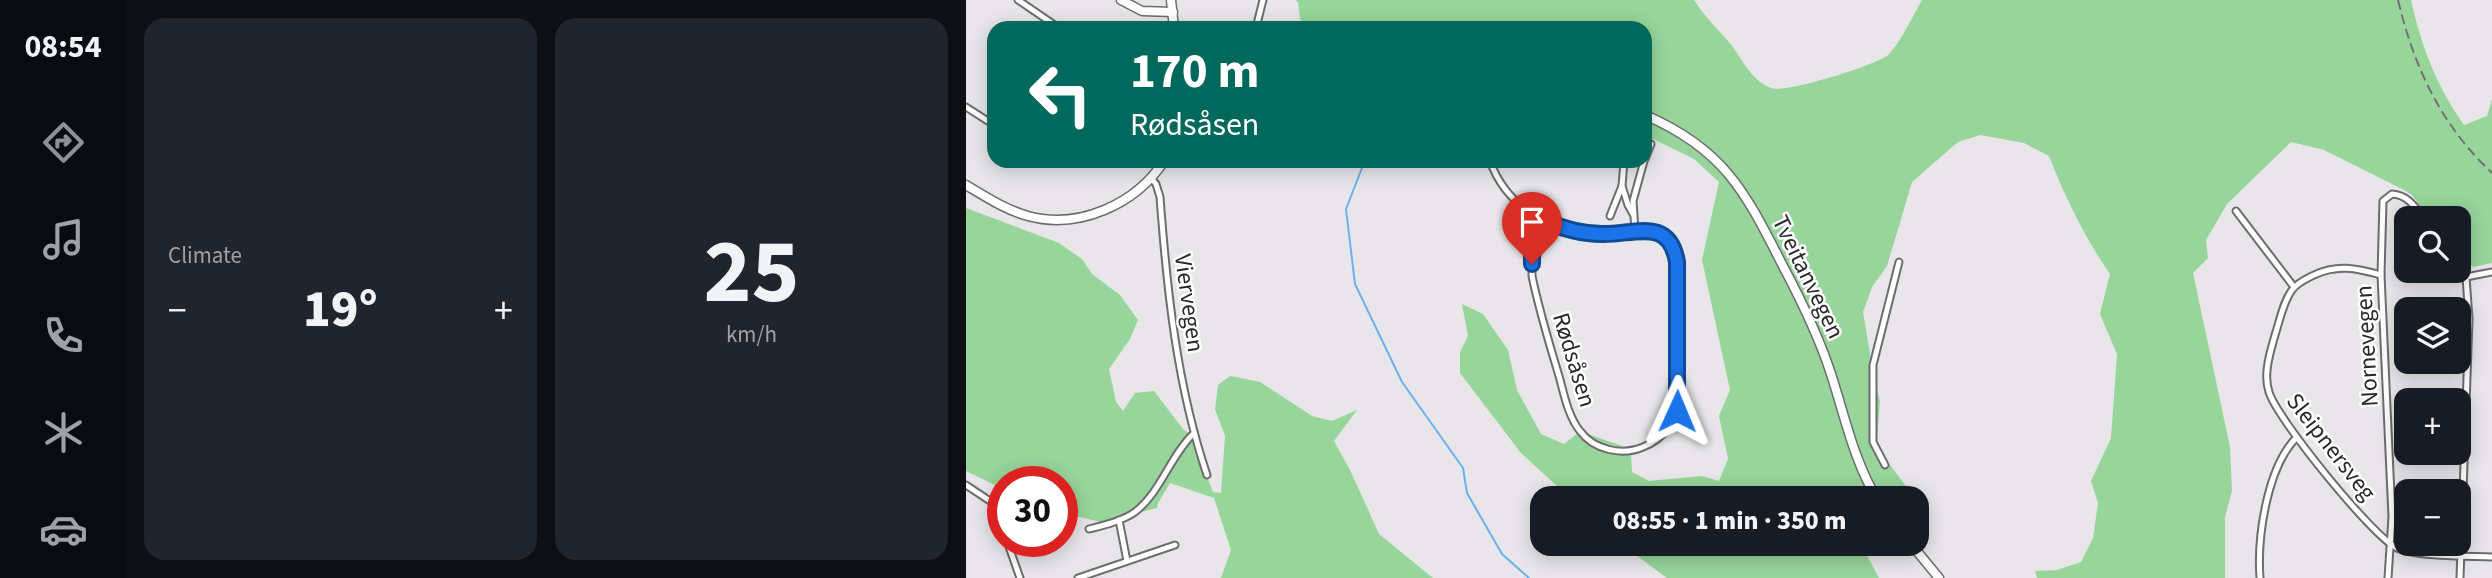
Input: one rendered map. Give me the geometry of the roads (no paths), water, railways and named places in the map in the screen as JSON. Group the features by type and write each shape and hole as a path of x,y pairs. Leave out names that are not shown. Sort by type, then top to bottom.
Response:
{"main road":[{"path":"1121,0 1142,11 1172,12"},
{"path":"1171,0 1173,21"},
{"name":"Tveitanvegen","path":"1652,118 1679,131 1703,148 1745,193 1814,327 1857,457 1871,486"},
{"path":"966,185 1016,212 1061,220 1102,211 1122,201 1152,178 1159,168"},
{"path":"1921,556 1938,578"}],"street":[{"path":"1018,0 1049,21"},
{"path":"1258,21 1263,0"},
{"path":"966,107 987,120"},
{"name":"Rødsåsen","path":"1492,168 1510,196 1530,214 1543,220 1589,233 1656,231 1669,240 1675,251 1678,397 1673,419 1661,436 1639,449 1623,452 1602,448 1591,443 1573,421 1532,276 1532,256 1543,220"},
{"path":"1610,216 1622,186 1623,168"},
{"path":"1635,231 1633,201 1643,168"},
{"name":"Viervegen","path":"1152,178 1160,197 1168,292 1194,433 1207,475"},
{"path":"1622,186 1633,214"},
{"name":"Nornevegen","path":"2389,578 2392,545 2381,275 2381,206 2392,194 2402,195 2414,206"},
{"path":"2236,211 2294,287 2319,272 2336,268 2354,268 2381,275"},
{"path":"1885,465 1873,442 1873,365 1899,262"},
{"path":"2471,275 2492,272"},
{"path":"2463,479 2469,319 2466,283"},
{"name":"Sleipnersveg","path":"2294,287 2288,297 2272,347 2266,381 2273,402 2296,438 2374,531 2392,545"},
{"path":"1089,529 1119,520 1137,511 1180,448 1194,433"},
{"path":"2260,578 2263,524 2271,490 2281,456 2296,438"},
{"path":"966,485 987,499"},
{"path":"1119,520 1127,561"},
{"path":"1078,578 1175,545"},
{"path":"2460,556 2460,578"},
{"path":"2471,556 2492,557"},
{"path":"1013,557 1020,578"}],"waterway":[{"path":"1362,168 1346,209 1355,284 1402,382 1463,468 1467,493 1502,554 1529,578"}],"railway":[{"path":"2398,0 2412,49 2432,94 2458,135 2492,173"}]}
